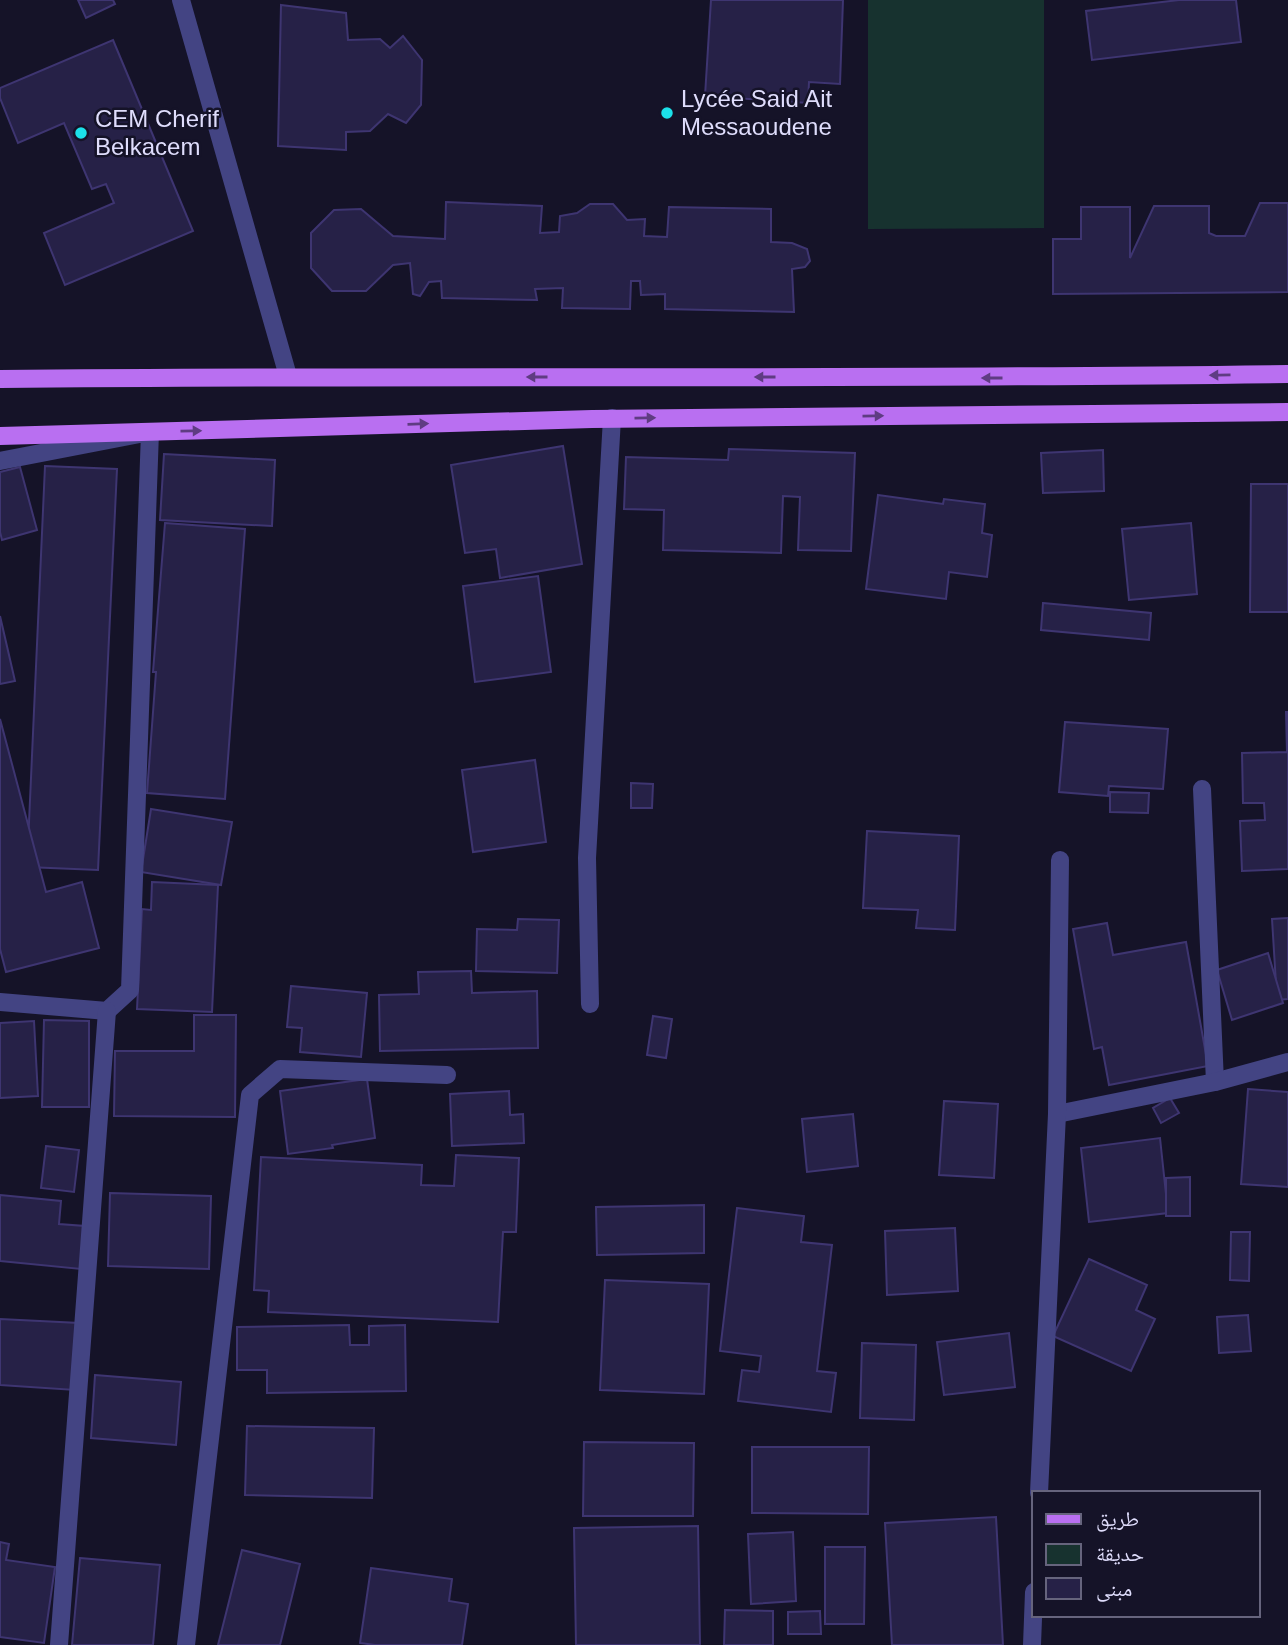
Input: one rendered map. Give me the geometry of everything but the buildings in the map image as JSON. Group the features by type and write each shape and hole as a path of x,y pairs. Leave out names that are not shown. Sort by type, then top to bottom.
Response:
{"main road":[{"path":"0,379 288,376 1022,378 1288,374"},
{"path":"0,436 612,418 1288,412"}],"street":[{"path":"181,0 288,376"},
{"path":"590,1004 587,858 612,418"},
{"path":"0,461 150,432 130,990 107,1011 59,1645"},
{"path":"1202,789 1214,1082"},
{"path":"1039,1491 1057,1114 1060,860"},
{"path":"0,1002 107,1011"},
{"path":"1057,1114 1214,1082 1288,1062"},
{"path":"186,1645 250,1095 280,1069 447,1075"},
{"path":"1032,1645 1033,1617"}],"green space":[{"path":"868,0 1044,0 1044,228 868,229"}],"place":[{"name":"Lycée Said Ait Messaoudene","path":"667,113"},
{"name":"CEM Cherif Belkacem","path":"81,133"}]}
